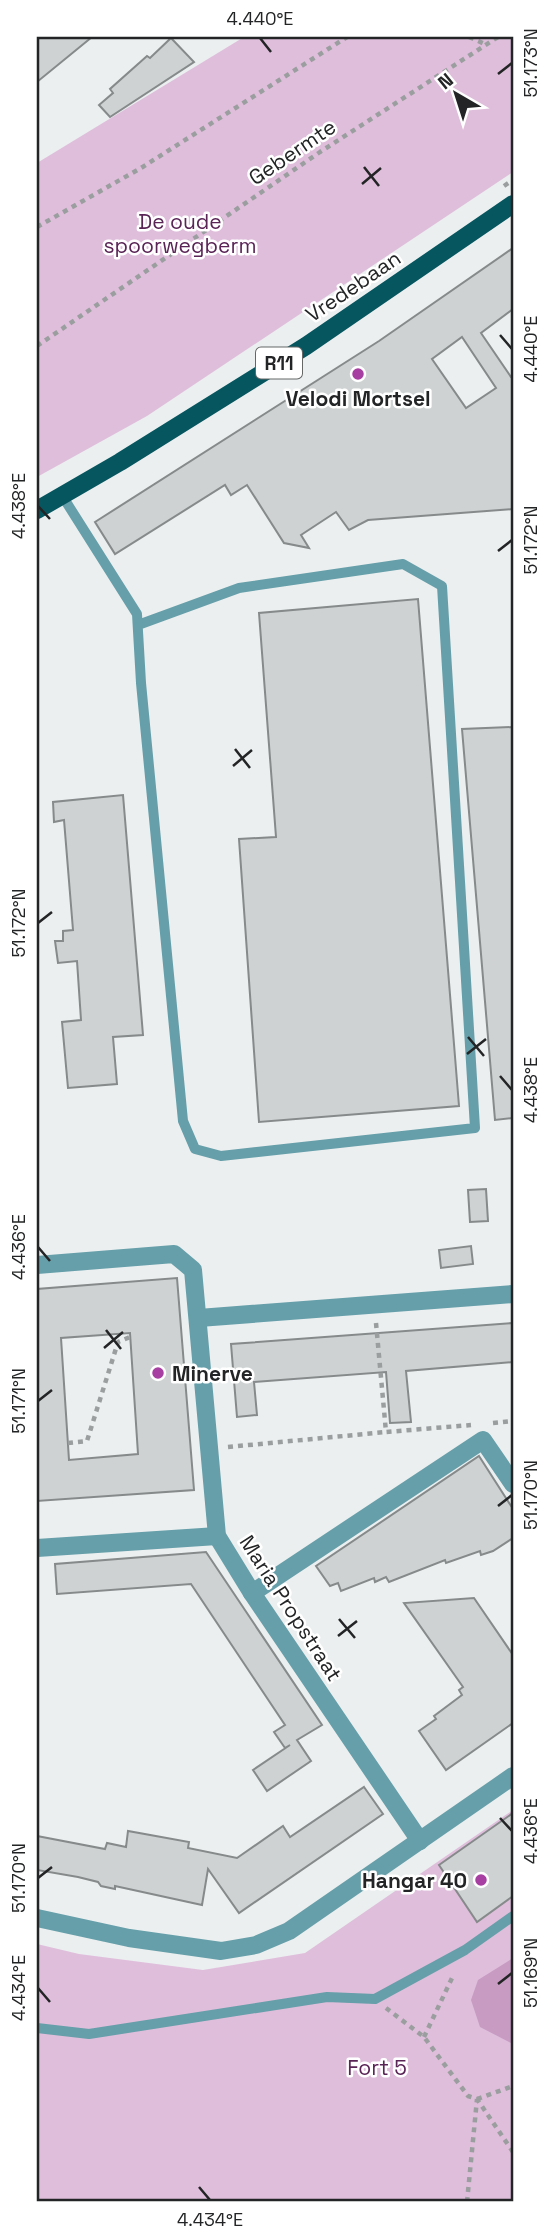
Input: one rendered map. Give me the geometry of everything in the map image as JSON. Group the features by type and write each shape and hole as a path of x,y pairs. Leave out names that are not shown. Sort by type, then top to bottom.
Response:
{"main road":[{"name":"Vredebaan","path":"37,510 63,497 306,346 513,204"}],"street":[{"name":"Maria Propstraat","path":"37,1265 174,1254 193,1270 217,1536 252,1593 420,1841"},
{"path":"199,1318 513,1294"},
{"path":"252,1593 483,1440 513,1484"},
{"path":"37,1548 217,1536"},
{"path":"37,1918 129,1938 221,1951 257,1945 289,1931 513,1776"}],"lane":[{"path":"63,497 137,614 142,696 183,1121 195,1149 221,1156 475,1128 442,586 403,564 239,588 138,625"},
{"path":"37,2028 89,2034 327,1997 374,1998 465,1950 513,1916"}],"path":[{"path":"37,227 141,168 347,37"},
{"path":"468,37 487,45"},
{"name":"Gebermte","path":"37,345 320,152 498,37"},
{"path":"502,187 513,180"},
{"path":"374,1305 386,1432"},
{"path":"68,1443 87,1441 118,1342 130,1338"},
{"path":"488,1424 513,1421"},
{"path":"210,1448 475,1425"},
{"path":"424,2038 465,1950"},
{"path":"374,1998 424,2038 468,2096 477,2099 513,2152"},
{"path":"477,2099 513,2086"},
{"path":"467,2202 477,2099"}],"green space":[{"name":"De oude spoorwegberm","path":"244,37 513,37 513,172 147,416 37,477 37,163"},
{"name":"Fort 5","path":"513,1810 513,2202 37,2202 37,1944 79,1954 203,1970 305,1953"}],"shaded area":[{"path":"513,1958 513,2044 480,2027 471,2000 478,1980"}],"building":[{"path":"37,37 92,37 37,82"},
{"path":"171,38 194,62 110,117 99,105 113,93 110,89"},
{"path":"513,248 513,309 481,333 511,377 513,376 513,509 368,520 349,530 336,512 301,535 309,548 284,543 247,485 231,495 225,485 115,554 95,522 379,341","holes":["462,337 496,388 466,408 432,359"]},
{"path":"418,599 459,1106 259,1122 239,839 276,837 259,613"},
{"path":"513,727 513,1118 495,1120 462,729"},
{"path":"123,795 143,1035 113,1037 117,1084 68,1088 62,1022 81,1020 77,961 58,963 55,941 63,941 63,931 73,930 64,820 54,822 53,802"},
{"path":"486,1189 488,1221 470,1222 468,1190"},
{"path":"471,1246 473,1264 441,1268 439,1250"},
{"name":"Minerve","path":"177,1278 194,1490 37,1501 37,1289","holes":["130,1333 138,1454 69,1460 61,1338"]},
{"path":"513,1323 513,1362 406,1371 411,1422 390,1423 386,1372 254,1382 257,1415 237,1417 231,1344"},
{"path":"479,1456 513,1509 513,1538 493,1551 481,1555 480,1551 446,1563 445,1560 389,1582 386,1577 375,1582 374,1578 341,1591 338,1583 330,1586 316,1566"},
{"path":"206,1552 322,1725 297,1740 311,1761 267,1791 253,1770 290,1745 285,1748 274,1732 285,1725 191,1584 57,1594 55,1564"},
{"path":"474,1598 513,1655 513,1723 446,1770 419,1731 462,1695 459,1690 463,1687 404,1603"},
{"path":"364,1787 383,1814 239,1913 208,1869 202,1905 115,1886 115,1889 78,1877 37,1870 37,1836 105,1849 107,1843 126,1847 128,1831 189,1842 188,1848 237,1858 283,1826 290,1837"},
{"name":"Hangar 40","path":"513,1813 513,1896 477,1922 439,1865"}],"place":[{"name":"Velodi Mortsel","path":"358,374"},
{"name":"Minerve","path":"158,1373"},
{"name":"Hangar 40","path":"481,1880"}]}
